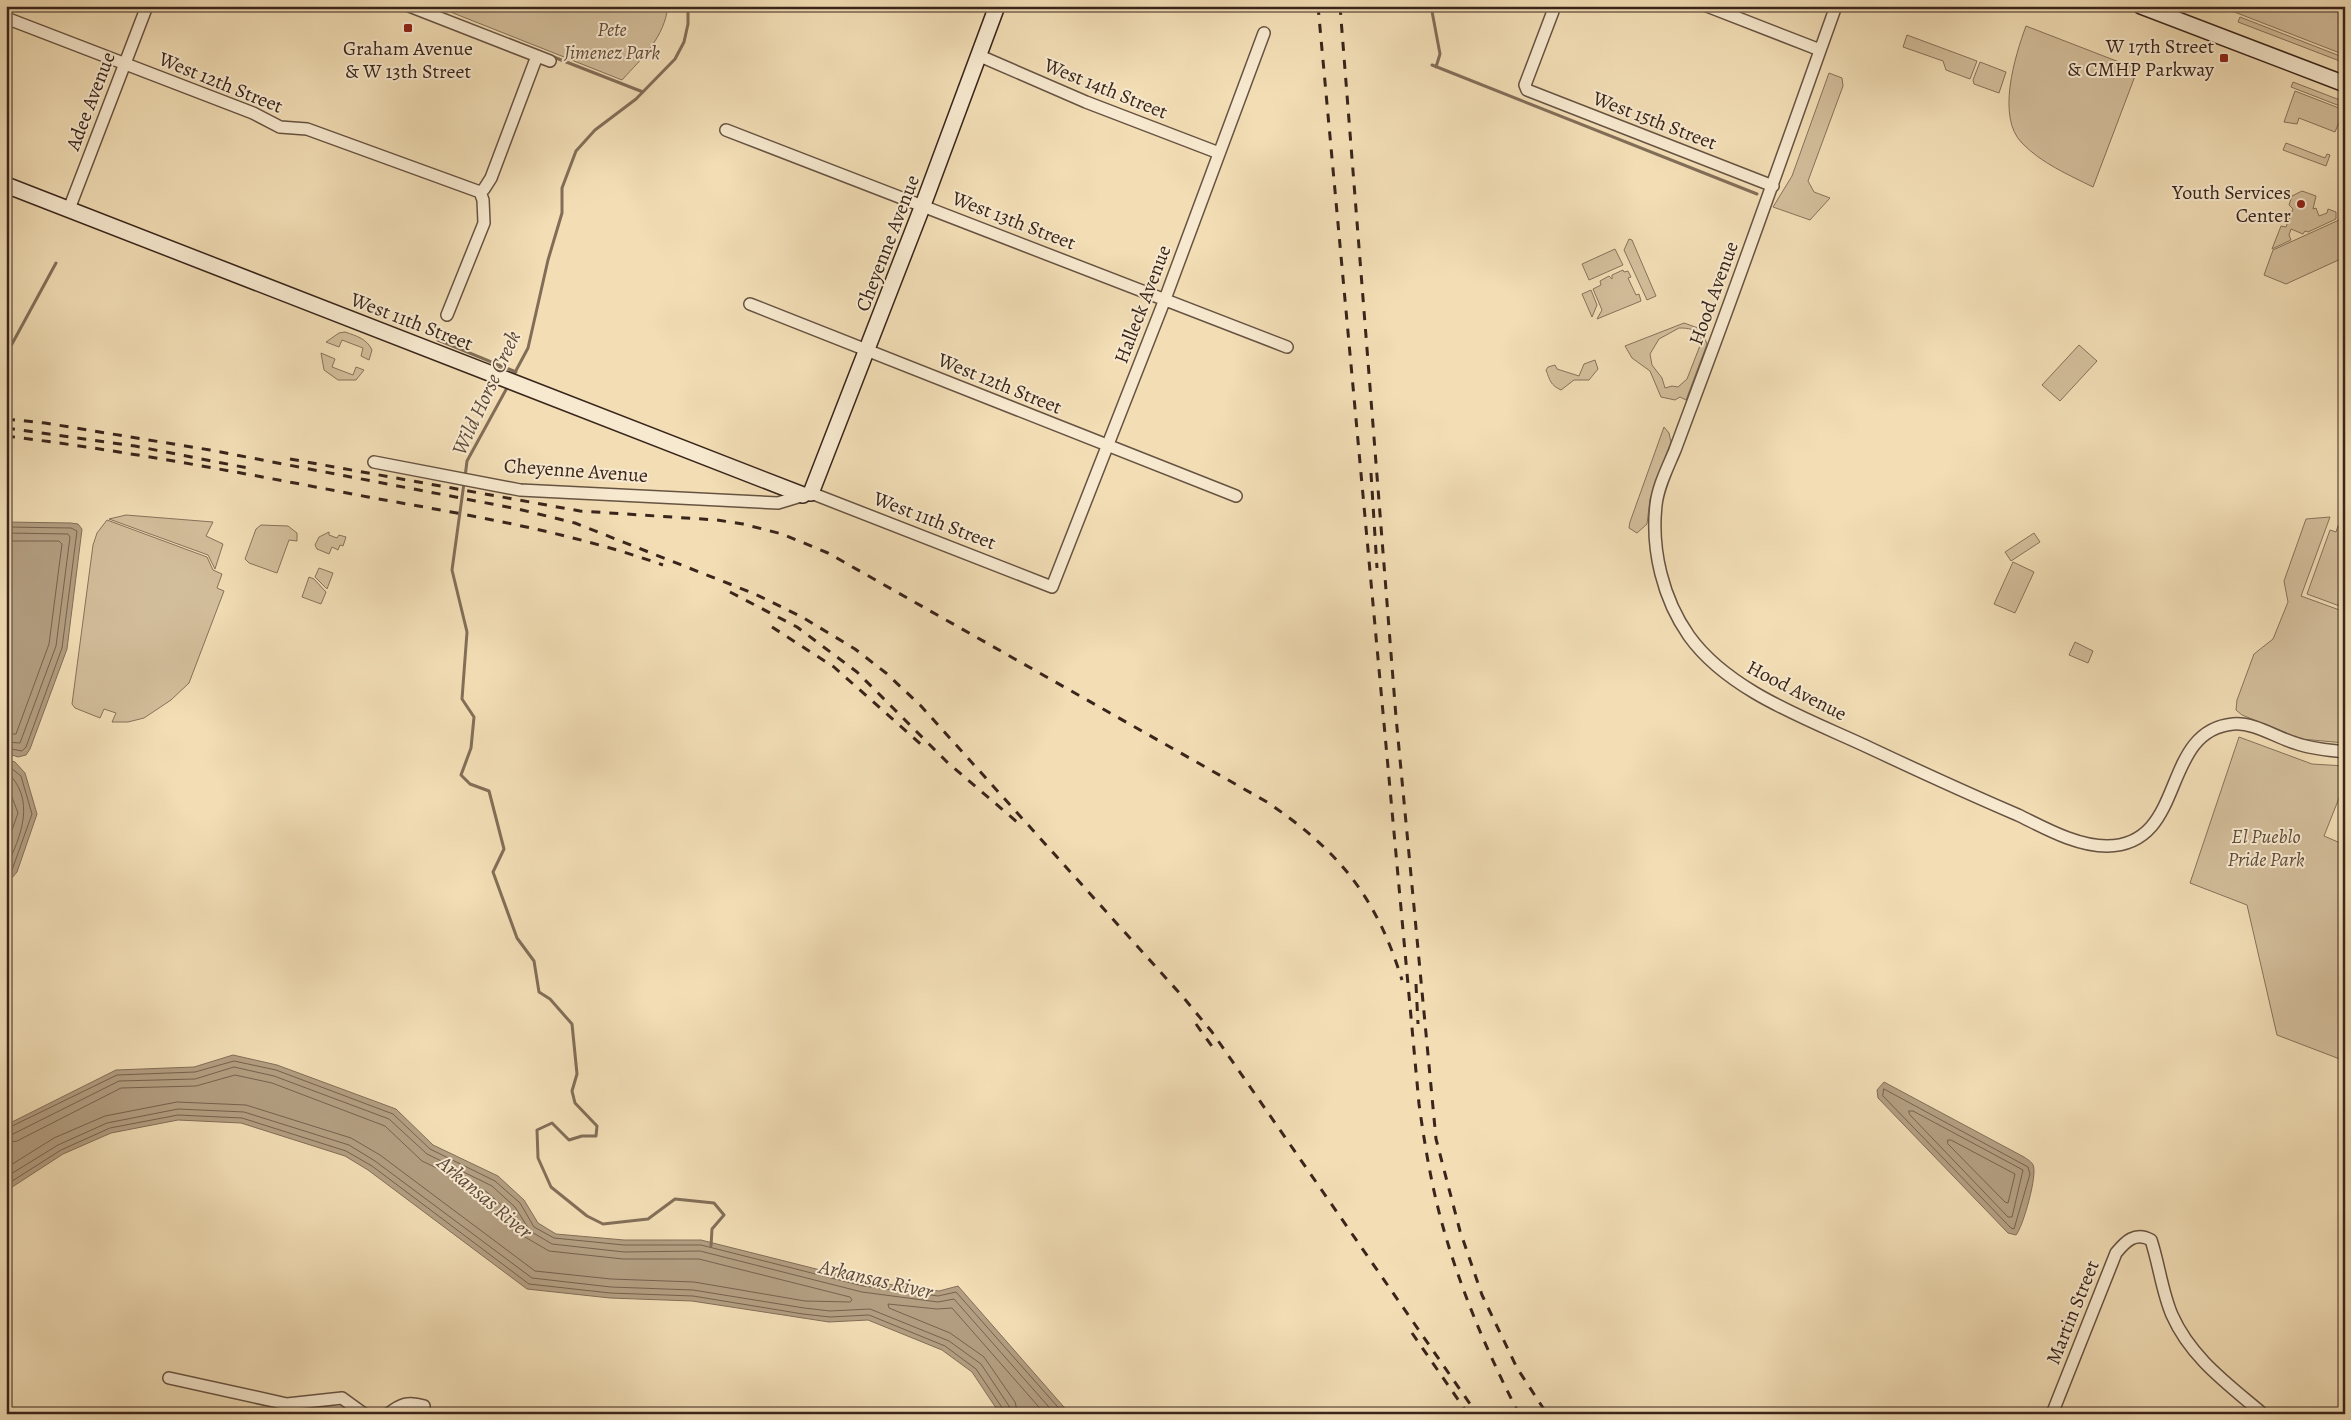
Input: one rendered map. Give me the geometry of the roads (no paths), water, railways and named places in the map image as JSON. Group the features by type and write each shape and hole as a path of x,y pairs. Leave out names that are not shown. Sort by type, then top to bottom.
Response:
{"street":[{"name":"Adee Avenue","path":"69,209 147,6"},
{"path":"409,6 428,10 550,61"},
{"name":"Cheyenne Avenue","path":"374,462 520,490 778,503 807,494 868,350 980,56 997,6"},
{"name":"West 15th Street","path":"1555,6 1525,88 1773,186"},
{"path":"1708,6 1820,50"},
{"name":"Hood Avenue","path":"1836,6 1773,186 1657,499 1657,557 1667,594 1689,635 1702,651 1735,681 1763,697 1946,784 2061,835 2088,844 2105,846 2124,844 2142,837 2162,811 2179,770 2192,747 2216,729 2237,724 2248,725 2298,744 2345,752"},
{"path":"2141,6 2345,84"},
{"name":"West 12th Street","path":"6,18 253,112 280,127 307,129 480,192"},
{"name":"Halleck Avenue","path":"1052,586 1165,299 1264,33"},
{"path":"447,315 484,223 483,200 480,192 491,178 537,56"},
{"name":"West 14th Street","path":"980,56 1086,102 1219,153"},
{"name":"West 13th Street","path":"726,130 1287,346"},
{"name":"West 11th Street","path":"6,185 452,357 607,419 1052,586"},
{"name":"West 12th Street","path":"750,304 1236,496"},
{"name":"Martin Street","path":"2052,1414 2116,1253 2130,1238 2140,1236 2150,1240 2171,1313 2184,1340 2202,1361 2263,1414"},
{"path":"169,1378 287,1404 342,1398 364,1414"},
{"path":"388,1414 400,1404 410,1402 424,1406"}],"water":[{"path":"6,522 71,523 78,524 82,529 67,649 30,749 26,755 18,757 6,753"},
{"path":"6,759 15,762 25,773 37,814 17,872 11,879 7,880"},
{"name":"Arkansas River","path":"233,1055 277,1065 396,1109 433,1145 498,1176 524,1200 538,1223 556,1234 624,1240 701,1240 864,1281 939,1291 958,1286 1070,1414 1000,1414 972,1372 942,1350 868,1320 829,1322 692,1301 610,1298 527,1289 368,1170 345,1156 241,1123 178,1120 111,1133 63,1154 6,1191 6,1125 116,1070 194,1067"},
{"path":"1884,1082 2032,1163 2034,1170 2032,1189 2016,1235 2008,1233 1878,1098 1877,1090"}],"waterway":[{"name":"Wild Horse Creek","path":"512,378 528,348 548,260 562,213 562,188 576,151 595,130 636,99 675,59 684,42 688,24 688,6"},
{"path":"1270,6 1279,9"},
{"path":"1431,6 1440,54 1436,67"},
{"path":"551,56 643,92"},
{"path":"1432,65 1757,194"},
{"path":"6,355 56,263"},
{"path":"438,340 516,372"},
{"name":"Wild Horse Creek","path":"465,477 467,461 508,386"},
{"name":"Wild Horse Creek","path":"464,483 452,570 467,632 462,699 474,717 471,748 461,775 470,784 489,791 504,849 493,872 517,938 534,961 539,992 550,999 572,1024 577,1074 572,1091 575,1103 597,1126 596,1136 582,1136 569,1140 552,1123 537,1130 538,1158 551,1187 587,1216 603,1224 648,1219 675,1199 714,1203 724,1215 712,1229 711,1246"}],"railway":[{"path":"1318,6 1419,1104 1436,1199 1454,1264 1473,1315 1519,1414"},
{"path":"1340,6 1396,717 1436,1139 1460,1231 1482,1295 1517,1368 1547,1414"},
{"path":"6,419 45,423 210,450 518,509 575,523 755,594 802,617 855,649 886,673 921,706 1183,997 1212,1032 1477,1414"},
{"path":"6,428 135,446 253,469"},
{"path":"6,436 188,464 480,517 554,533 663,565"},
{"path":"290,459 580,511 717,520 743,524 782,534 828,553 1267,802 1292,820 1315,839 1352,878 1380,924 1392,950 1402,980"},
{"path":"1371,473 1377,568"},
{"path":"730,592 797,627 857,672 947,762 1017,822"},
{"path":"772,627 834,667 924,747"},
{"path":"1416,984 1418,1024"},
{"path":"1196,1024 1216,1052"},
{"path":"1412,1333 1468,1414"}],"place":[{"name":"Graham Avenue & W 13th Street","path":"408,28"},
{"name":"W 17th Street & CMHP Parkway","path":"2224,58"},
{"name":"Youth Services Center","path":"2301,204"}],"park label":[{"name":"Pete Jimenez Park","path":"612,40"},
{"name":"El Pueblo Pride Park","path":"2266,848"}]}
